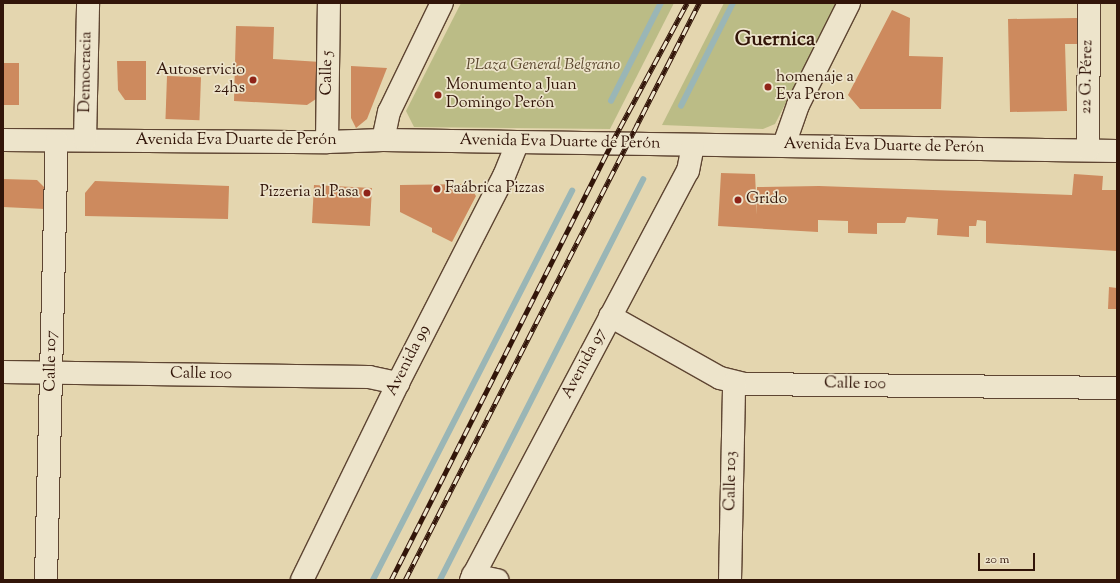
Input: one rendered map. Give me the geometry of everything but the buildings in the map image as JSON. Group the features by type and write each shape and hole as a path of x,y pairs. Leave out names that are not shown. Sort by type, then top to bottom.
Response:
{"street":[{"name":"Democracia","path":"85,140 88,3"},
{"name":"Calle 5","path":"327,142 329,3"},
{"path":"383,140 389,112 442,3"},
{"path":"784,145 798,105 849,3"},
{"name":"22 G. Pérez","path":"1088,150 1089,3"},
{"name":"Avenida Eva Duarte de Perón","path":"3,140 57,142 85,140 327,142 383,140 1117,151"},
{"name":"Calle 107","path":"46,580 57,142"},
{"name":"Avenida 99","path":"302,580 398,383 504,176 517,143"},
{"name":"Avenida 97","path":"472,578 688,171 692,145"},
{"name":"Calle 100","path":"610,316 720,378 734,383 1117,388"},
{"name":"Calle 100","path":"3,372 52,374 369,377 398,383"},
{"name":"Calle 103","path":"730,580 734,383"},
{"path":"472,578 497,580"}],"green space":[{"name":"PLaza General Belgrano","path":"461,3 674,3 610,129 414,127 406,111"},
{"path":"724,3 837,3 775,124 763,129 662,125"}],"waterway":[{"path":"611,101 661,3"},
{"path":"681,106 733,3"},
{"path":"440,580 643,180"},
{"path":"373,580 572,191"}],"railway":[{"path":"391,580 611,144 687,3"},
{"path":"405,580 699,3"}],"place":[{"name":"Autoservicio 24hs","path":"253,80"},
{"name":"homenaje a Eva Peron","path":"768,87"},
{"name":"Monumento a Juan Domingo Perón","path":"438,95"},
{"name":"Faábrica Pizzas","path":"437,189"},
{"name":"Pizzeria al Pasa","path":"367,193"},
{"name":"Grido","path":"738,200"}],"district":[{"name":"Guernica","path":"775,40"}]}
